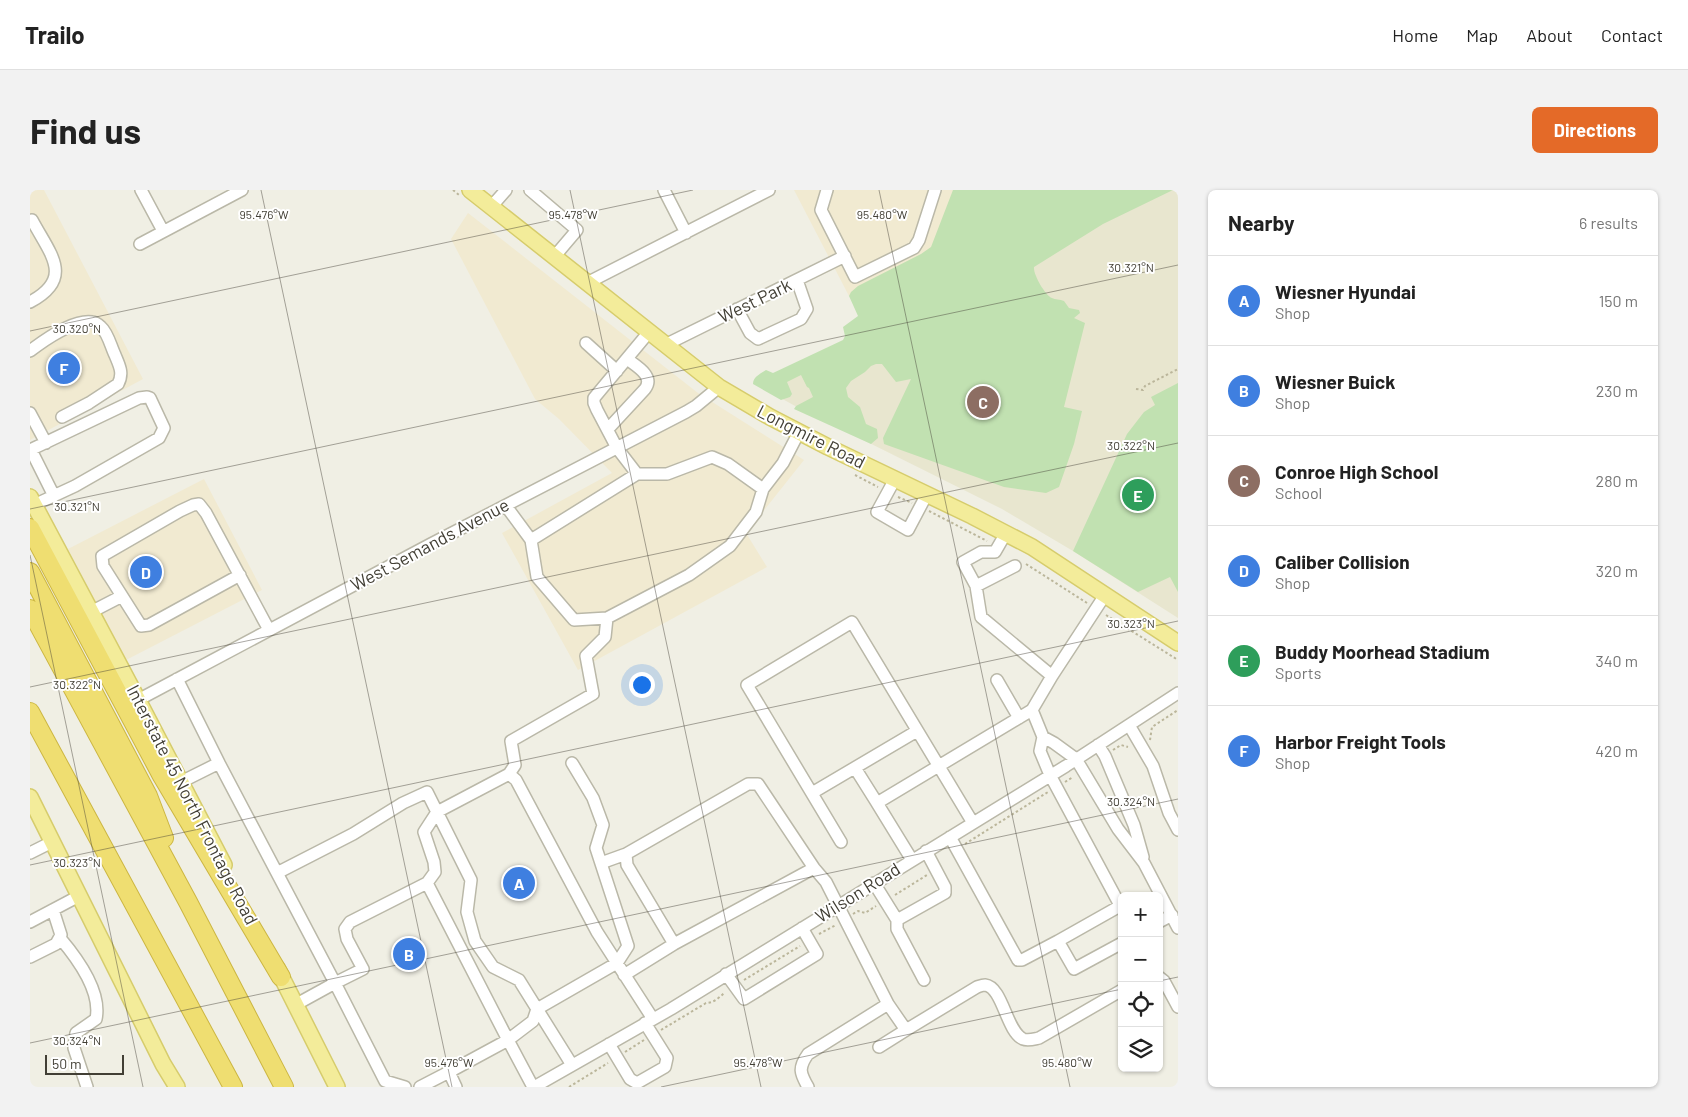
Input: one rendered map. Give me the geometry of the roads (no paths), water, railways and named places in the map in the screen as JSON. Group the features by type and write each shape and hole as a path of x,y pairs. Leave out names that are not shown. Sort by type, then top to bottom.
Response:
{"highway":[{"path":"31,530 162,776 281,977"},
{"path":"30,572 148,796 188,902"},
{"path":"30,609 188,902 284,1087"},
{"path":"30,712 233,1087"}],"main road":[{"name":"Longmire Road","path":"470,190 719,387 799,432 1032,547 1178,643"},
{"name":"Interstate 45 North Frontage Road","path":"32,501 181,782 338,1087"},
{"path":"30,797 163,1064 177,1087"}],"street":[{"path":"141,190 164,231"},
{"path":"140,244 242,190"},
{"path":"491,207 506,190"},
{"path":"530,190 577,230 554,257"},
{"path":"664,190 686,233"},
{"path":"587,283 769,190"},
{"path":"826,190 821,210 855,277 914,248 919,240 935,190"},
{"path":"30,302 42,296 53,284 56,276 56,266 32,220"},
{"name":"West Park","path":"665,345 845,256"},
{"path":"737,309 750,333 758,339 801,319 807,309 797,280"},
{"path":"30,352 44,341 74,325 93,322 103,329 121,370 121,379 118,384 89,403 62,417"},
{"path":"636,474 617,448 594,403 594,398 649,332"},
{"path":"586,343 617,370"},
{"path":"608,429 645,389 649,382 645,374 627,359"},
{"name":"West Semands Avenue","path":"138,700 696,406 719,387"},
{"path":"32,501 54,496 75,486 159,438 164,428 150,398 139,398 30,450 54,496"},
{"path":"30,413 46,443"},
{"path":"506,506 531,540 537,577 574,620 607,618 689,575 730,546 756,512 763,489 783,463 799,432"},
{"path":"531,540 636,474 667,474 712,458 728,464 763,489"},
{"path":"895,479 877,512 908,530 926,494"},
{"path":"240,575 149,625 141,626 103,566 102,556 193,505 199,504 206,513 240,575 269,630"},
{"path":"1006,533 995,552 981,552 963,562 976,586 981,617 1052,676"},
{"path":"976,586 1016,566"},
{"path":"877,803 1032,710 1105,595"},
{"path":"92,612 122,596"},
{"path":"295,1005 363,969 347,939 345,929 350,922 427,882 435,872 434,862 424,832 437,812 509,774 515,765 511,740 593,694 586,656 605,637 607,618"},
{"path":"841,842 747,685 852,622 972,823"},
{"path":"177,679 385,1081 405,1087"},
{"path":"997,680 1019,718"},
{"name":"Wilson Road","path":"534,1087 649,1021 874,884 1076,759 1178,693"},
{"path":"1032,710 1043,737 1040,751 1050,775 1118,902"},
{"path":"1130,725 1153,766 1169,813 1178,830"},
{"path":"812,793 917,731"},
{"path":"1043,737 1076,759 1118,829 1144,863 1176,921 1163,922"},
{"path":"1098,745 1105,756 1134,825 1144,863"},
{"path":"181,782 219,763"},
{"path":"420,1087 508,1040 533,1022 537,1009 617,963 628,946 596,848 603,825 593,798 572,763"},
{"path":"856,768 912,860"},
{"path":"509,774 516,780 598,932 649,1021 667,1058 664,1067 637,1083 630,1079 609,1044"},
{"path":"601,863 626,854 748,784 758,784 814,868 826,882 888,1004 906,1030"},
{"path":"277,873 354,834 404,803 427,792 471,880 467,912 475,941 493,967 519,980 572,1065"},
{"path":"950,837 1018,960 1022,960 1118,910"},
{"path":"30,853 52,842"},
{"path":"897,920 944,893 946,890 926,851"},
{"path":"626,854 627,865 674,944"},
{"path":"624,975 674,944 814,868"},
{"path":"427,882 534,1087"},
{"path":"874,884 897,920 897,929 924,980"},
{"path":"30,922 79,896"},
{"path":"30,957 56,944 60,938 59,926 53,910"},
{"path":"726,974 744,999 817,954 802,928"},
{"path":"60,938 79,961 96,998 98,1010 96,1019 76,1033 74,1048 87,1087"},
{"path":"1058,941 1074,969 1118,945"},
{"path":"1163,980 1178,1007"},
{"path":"879,1047 977,987 985,985 992,988 996,994 1016,1032 1022,1039 1030,1040 1039,1038 1118,992"},
{"path":"808,1087 800,1069 802,1062 808,1054 888,1004"},
{"path":"449,1072 456,1087"}],"place":[{"name":"Harbor Freight Tools","path":"64,368"},
{"name":"Conroe High School","path":"983,402"},
{"name":"Buddy Moorhead Stadium","path":"1138,495"},
{"name":"Caliber Collision","path":"146,572"},
{"name":"Wiesner Hyundai","path":"519,883"},
{"name":"Wiesner Buick","path":"409,954"}]}
